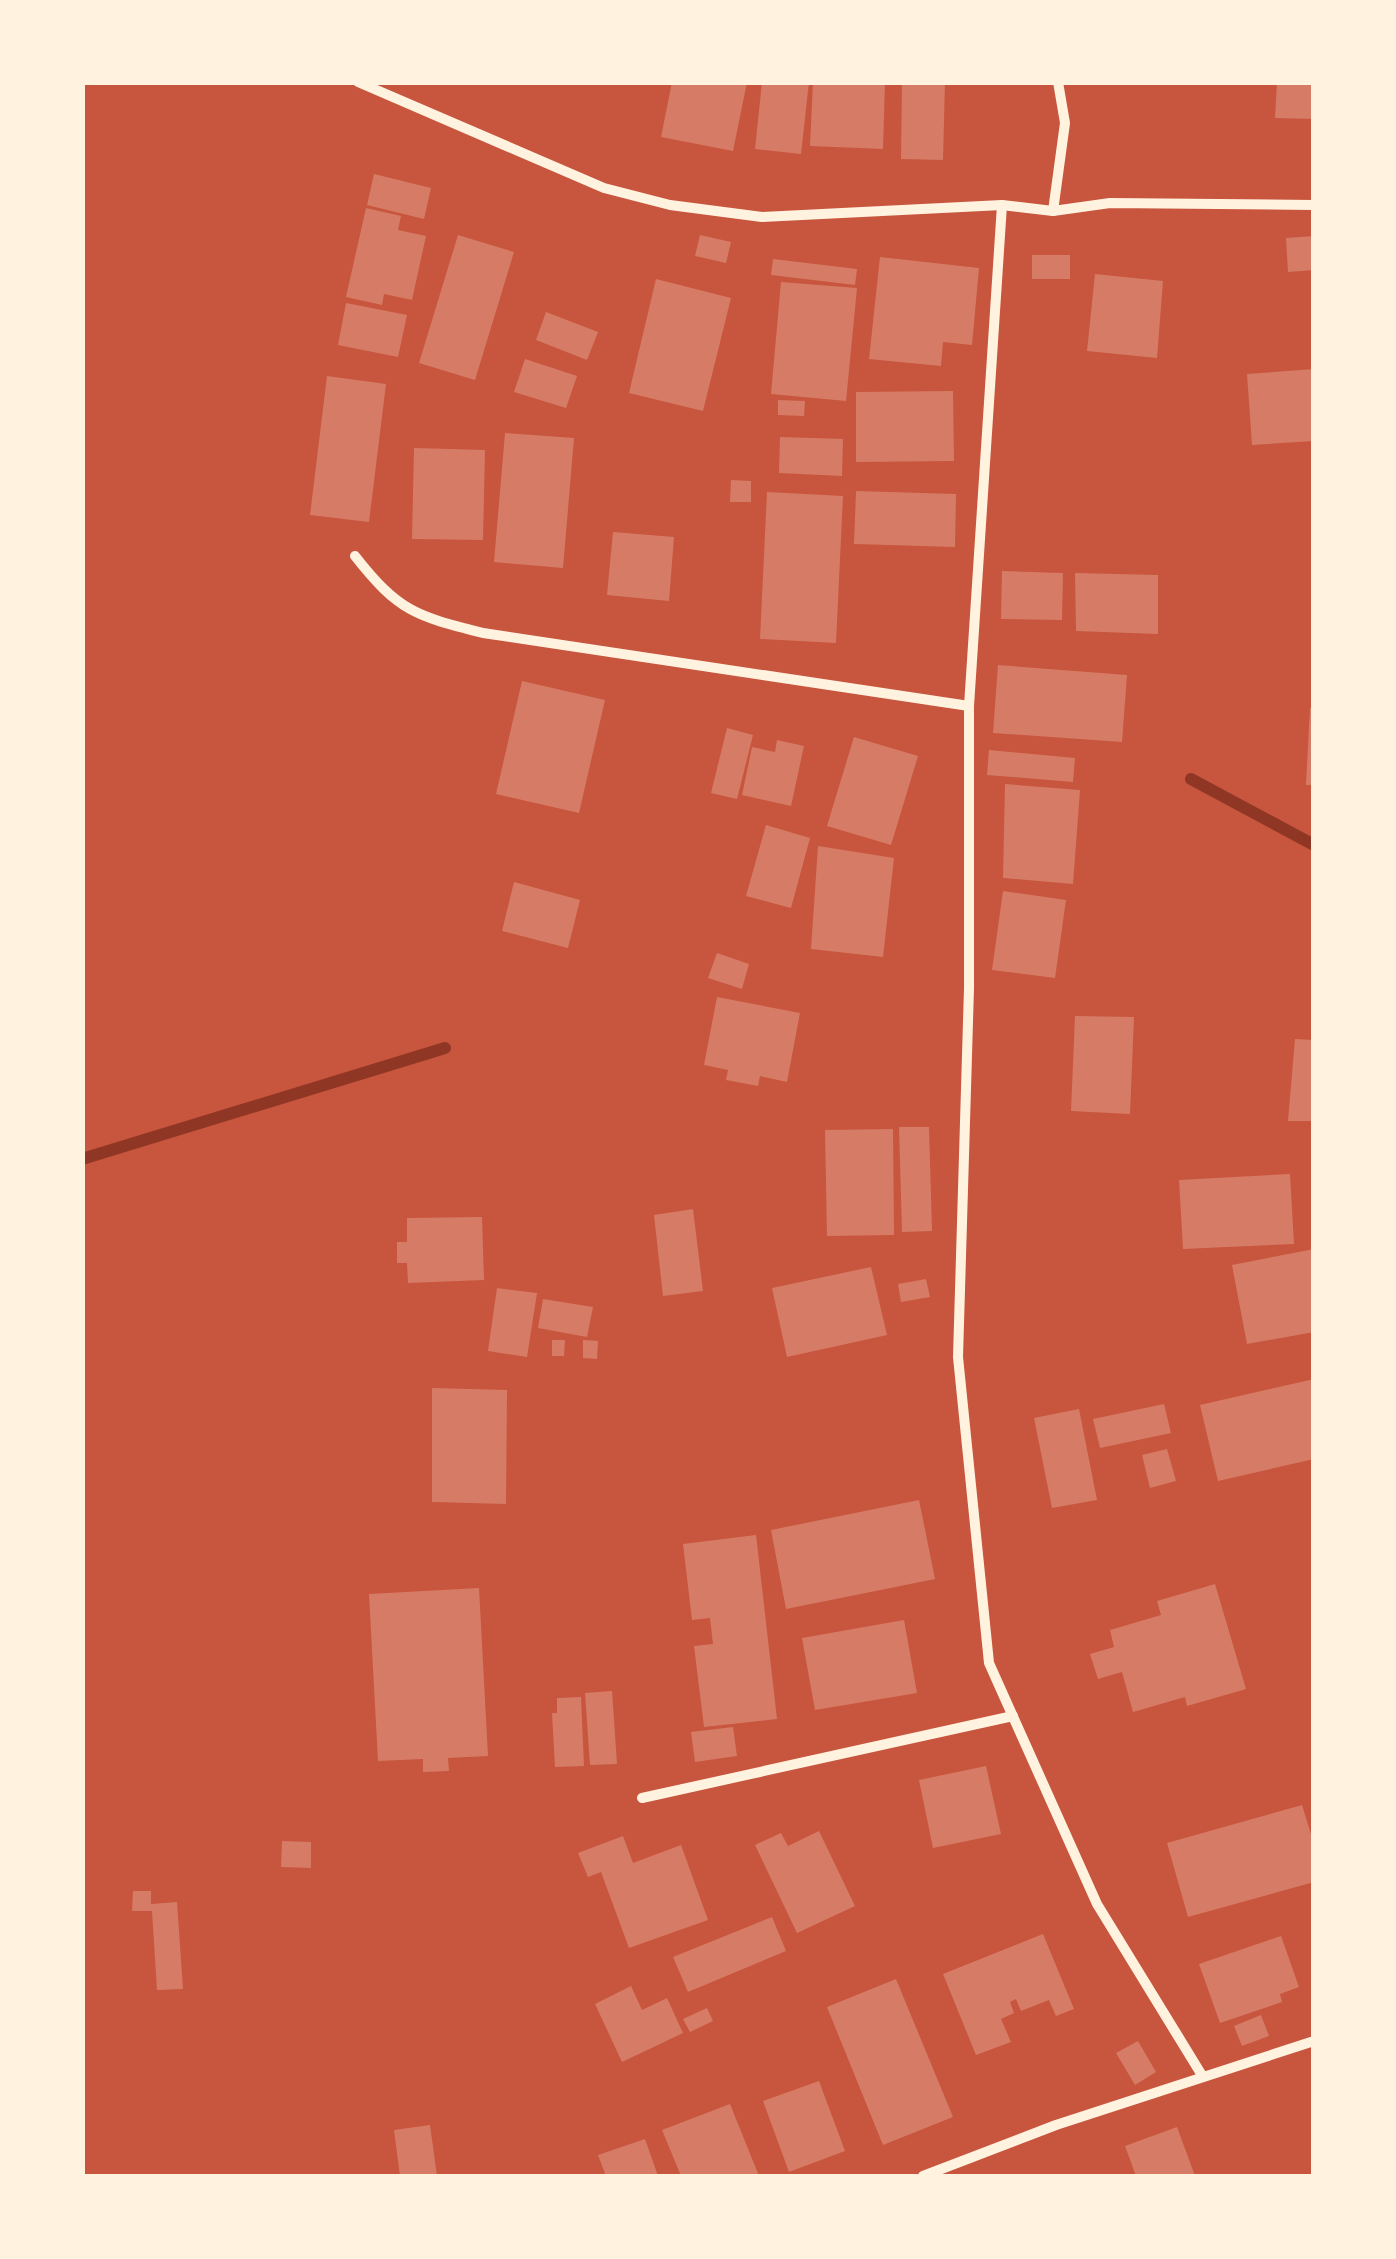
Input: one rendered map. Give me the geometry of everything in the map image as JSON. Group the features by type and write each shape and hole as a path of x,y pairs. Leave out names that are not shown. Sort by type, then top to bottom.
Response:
{"street":[{"path":"358,82 604,188 670,204 762,216 1002,205 1053,211 1110,203 1314,205"},
{"path":"1053,211 1065,124 1058,82"},
{"path":"1002,205 969,706 969,988 958,1357 989,1663 1097,1904 1203,2077"},
{"path":"355,556 387,596 422,618 483,633 969,706"},
{"path":"642,1798 1012,1716"},
{"path":"923,2176 1056,2124 1314,2041"}],"building":[{"path":"672,82 747,82 733,151 661,137"},
{"path":"762,82 809,82 801,154 755,149"},
{"path":"813,82 885,82 883,149 810,146"},
{"path":"902,82 945,82 943,160 901,159"},
{"path":"1277,82 1314,82 1314,119 1275,118"},
{"path":"374,174 431,188 424,219 367,205"},
{"path":"366,208 401,216 398,230 426,236 412,300 384,294 382,305 346,297"},
{"path":"458,235 514,252 475,380 419,363"},
{"path":"700,235 731,242 726,263 695,256"},
{"path":"1314,236 1314,270 1288,272 1286,238"},
{"path":"1032,255 1070,255 1070,279 1032,279"},
{"path":"880,257 979,268 972,345 943,342 941,366 869,359"},
{"path":"773,259 857,269 855,285 771,275"},
{"path":"1095,274 1163,281 1157,358 1087,351"},
{"path":"656,279 731,298 703,411 629,393"},
{"path":"781,282 857,288 846,401 771,394"},
{"path":"346,303 407,315 398,357 338,345"},
{"path":"546,312 598,332 587,360 536,340"},
{"path":"525,359 577,376 566,408 514,392"},
{"path":"1314,369 1314,441 1252,445 1247,374"},
{"path":"327,376 386,384 369,522 310,515"},
{"path":"953,391 954,461 856,462 856,392"},
{"path":"778,400 805,401 804,416 778,415"},
{"path":"505,433 574,438 563,568 494,562"},
{"path":"780,437 843,439 842,476 779,473"},
{"path":"414,448 485,450 483,540 412,539"},
{"path":"731,480 751,481 751,502 730,502"},
{"path":"856,491 956,494 955,547 854,544"},
{"path":"767,492 843,496 836,643 760,639"},
{"path":"613,532 674,537 669,601 607,595"},
{"path":"1002,571 1063,573 1062,620 1001,619"},
{"path":"1075,573 1158,575 1158,634 1076,631"},
{"path":"998,665 1127,675 1122,742 993,733"},
{"path":"522,681 605,700 579,813 496,794"},
{"path":"1310,708 1314,708 1314,785 1306,785"},
{"path":"727,728 753,735 737,799 711,793"},
{"path":"854,737 918,756 891,845 827,826"},
{"path":"777,740 804,746 791,806 742,795 752,747 775,752"},
{"path":"989,750 1075,758 1073,782 987,775"},
{"path":"1005,784 1080,790 1073,884 1003,878"},
{"path":"766,825 810,838 791,908 746,896"},
{"path":"818,846 894,858 883,957 811,949"},
{"path":"514,882 580,900 568,948 502,931"},
{"path":"1003,891 1066,900 1055,978 992,970"},
{"path":"717,953 749,964 742,989 708,978"},
{"path":"717,997 800,1013 787,1082 760,1076 758,1086 726,1080 728,1070 704,1065"},
{"path":"1075,1016 1134,1017 1130,1114 1071,1111"},
{"path":"1295,1039 1314,1040 1314,1121 1288,1121"},
{"path":"899,1127 929,1127 932,1231 902,1232"},
{"path":"893,1129 894,1235 827,1236 825,1130"},
{"path":"1290,1174 1294,1244 1183,1249 1179,1180"},
{"path":"693,1209 703,1291 663,1296 654,1215"},
{"path":"482,1217 484,1280 408,1283 407,1263 397,1263 397,1242 407,1242 407,1218"},
{"path":"1314,1249 1314,1332 1247,1344 1232,1265"},
{"path":"871,1267 887,1335 787,1357 772,1288"},
{"path":"926,1279 930,1297 901,1302 898,1284"},
{"path":"497,1288 537,1293 527,1357 488,1351"},
{"path":"543,1299 593,1307 587,1337 538,1328"},
{"path":"552,1340 565,1340 564,1356 552,1356"},
{"path":"583,1340 598,1341 597,1359 583,1358"},
{"path":"1314,1379 1314,1459 1218,1481 1200,1405"},
{"path":"432,1388 507,1390 506,1504 432,1502"},
{"path":"1164,1404 1171,1433 1100,1448 1093,1419"},
{"path":"1079,1409 1097,1500 1052,1508 1034,1418"},
{"path":"1167,1449 1176,1481 1150,1488 1142,1455"},
{"path":"919,1500 935,1579 786,1609 771,1530"},
{"path":"756,1535 777,1719 704,1727 694,1646 713,1644 710,1618 692,1620 683,1544"},
{"path":"1215,1584 1246,1689 1187,1706 1185,1697 1133,1712 1122,1672 1098,1679 1090,1654 1114,1647 1110,1630 1161,1615 1157,1601"},
{"path":"479,1588 488,1756 448,1758 449,1771 423,1772 423,1759 378,1761 369,1594"},
{"path":"904,1620 917,1693 815,1710 802,1638"},
{"path":"612,1691 617,1764 590,1765 585,1693"},
{"path":"581,1697 584,1766 555,1767 552,1713 557,1713 557,1698"},
{"path":"733,1727 737,1756 695,1762 691,1732"},
{"path":"986,1766 1001,1834 933,1848 919,1780"},
{"path":"1302,1805 1314,1844 1314,1882 1188,1917 1167,1843"},
{"path":"819,1831 855,1906 797,1933 755,1845 781,1833 788,1846"},
{"path":"623,1836 633,1863 681,1845 708,1920 629,1948 601,1872 588,1877 578,1853"},
{"path":"282,1841 311,1842 311,1868 281,1867"},
{"path":"133,1891 151,1891 151,1904 177,1902 183,1989 157,1990 152,1911 132,1911"},
{"path":"772,1917 786,1951 688,1992 673,1957"},
{"path":"1043,1934 1074,2009 1056,2016 1049,2000 1021,2011 1016,1999 1010,2002 1014,2013 1001,2019 1011,2042 976,2055 943,1974"},
{"path":"1281,1936 1299,1987 1280,1994 1282,2002 1220,2023 1199,1964"},
{"path":"896,1979 953,2117 883,2145 827,2007"},
{"path":"631,1986 642,2010 667,1998 683,2033 622,2062 595,2004"},
{"path":"707,2008 713,2021 690,2032 683,2019"},
{"path":"1261,2015 1269,2036 1242,2046 1234,2026"},
{"path":"1138,2041 1156,2072 1135,2085 1116,2053"},
{"path":"819,2081 845,2151 789,2172 763,2101"},
{"path":"730,2104 759,2176 681,2176 662,2130"},
{"path":"430,2125 437,2176 400,2176 394,2130"},
{"path":"1177,2127 1195,2176 1136,2176 1125,2146"},
{"path":"645,2139 658,2176 606,2176 598,2155"}],"waterway":[{"path":"1191,779 1314,845"},
{"path":"82,1159 445,1048"}]}
